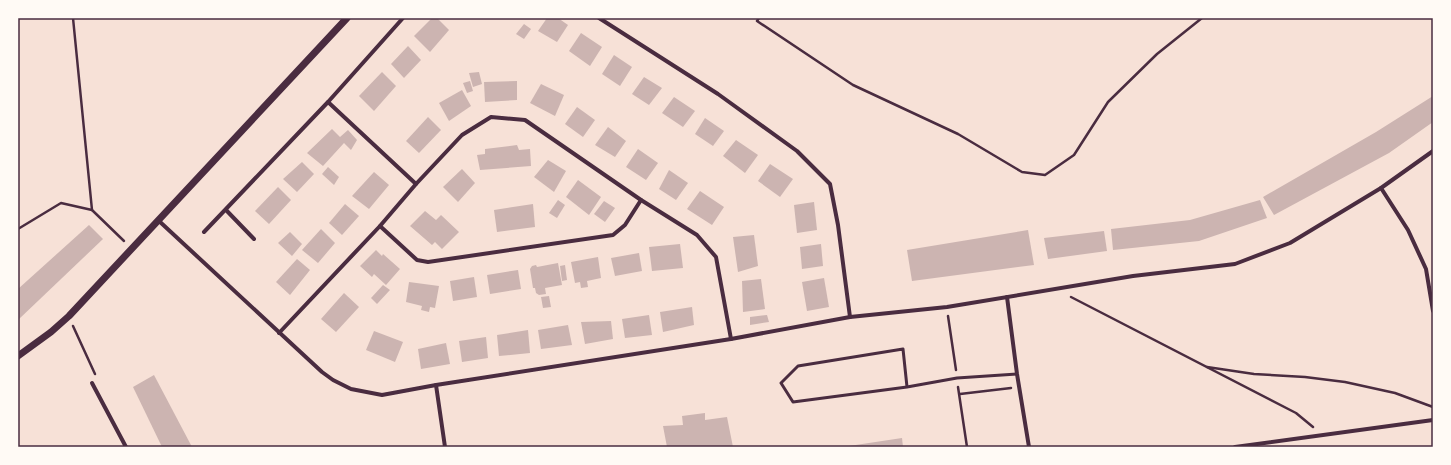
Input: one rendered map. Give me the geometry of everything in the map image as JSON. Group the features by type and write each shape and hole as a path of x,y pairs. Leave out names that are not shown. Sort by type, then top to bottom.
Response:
{"street":[{"path":"18,356 51,332 68,316 133,249 347,18"},
{"path":"204,232 328,102 403,18"},
{"path":"599,18 718,94 797,152 830,184 838,225 850,317"},
{"path":"328,102 416,184"},
{"path":"279,333 380,226 416,184 462,135 491,117 525,120 641,200 697,235 716,258 731,339"},
{"path":"159,221 322,372 350,389 382,395 436,385 731,339 850,317 947,307 1133,276 1235,264 1290,243 1381,188 1433,151"},
{"path":"1381,188 1408,230 1426,269 1433,311"},
{"path":"380,226 417,260 428,262 613,235 625,225 641,200"},
{"path":"226,210 254,239"},
{"path":"1007,297 1017,374 1029,447"},
{"path":"92,383 126,447"},
{"path":"436,385 445,447"},
{"path":"1235,447 1433,420"}],"lane":[{"path":"907,387 903,349 798,366 781,383 793,402 907,387 957,378 1017,374"}],"path":[{"path":"73,18 92,210"},
{"path":"759,18 757,21 853,85 958,134 1022,172 1045,175 1074,155 1108,102 1157,54 1202,18"},
{"path":"18,229 61,203 92,210 133,249"},
{"path":"1057,288 1081,302 1296,413 1322,434"},
{"path":"68,316 96,374 92,383"},
{"path":"1205,366 1254,374 1305,377 1345,382 1395,393 1433,408"},
{"path":"960,394 1019,387"}],"building":[{"path":"432,18 437,18 449,30 430,52 414,36"},
{"path":"547,18 558,18 568,25 557,42 538,31"},
{"path":"524,24 531,29 524,39 516,34"},
{"path":"581,33 602,47 590,66 569,51"},
{"path":"408,46 421,60 404,78 391,64"},
{"path":"614,55 632,67 620,86 602,74"},
{"path":"382,72 396,86 374,111 359,96"},
{"path":"479,72 482,84 473,87 469,73"},
{"path":"644,77 662,88 649,105 632,94"},
{"path":"470,81 473,91 467,93 463,83"},
{"path":"517,81 517,100 485,102 484,82"},
{"path":"541,84 564,95 555,116 530,103"},
{"path":"462,90 471,106 449,121 439,103"},
{"path":"1433,96 1433,122 1389,153 1274,215 1263,197 1376,132"},
{"path":"674,97 695,111 683,127 662,113"},
{"path":"577,107 595,120 583,137 565,124"},
{"path":"428,117 441,130 419,153 406,141"},
{"path":"705,118 724,131 713,146 695,134"},
{"path":"608,127 626,141 615,157 595,145"},
{"path":"332,129 340,137 348,130 357,140 351,150 344,143 323,166 307,153"},
{"path":"736,140 758,155 745,173 723,156"},
{"path":"517,145 519,150 530,149 531,166 480,170 477,155 485,154 485,149"},
{"path":"638,149 658,163 646,180 626,167"},
{"path":"548,160 566,171 554,192 534,177"},
{"path":"302,162 314,174 297,192 283,179"},
{"path":"770,164 793,179 780,197 758,181"},
{"path":"328,167 339,177 334,185 322,174"},
{"path":"462,169 475,183 458,202 443,187"},
{"path":"669,170 688,183 676,200 659,189"},
{"path":"374,172 389,185 369,209 352,196"},
{"path":"578,180 601,197 589,215 566,197"},
{"path":"278,187 291,200 269,224 255,211"},
{"path":"700,191 724,207 712,225 687,209"},
{"path":"558,200 565,205 557,218 549,213"},
{"path":"1260,200 1267,218 1199,241 1113,250 1111,229 1190,220"},
{"path":"604,201 615,208 605,222 594,214"},
{"path":"814,202 817,230 797,233 794,205"},
{"path":"345,204 359,216 342,235 329,223"},
{"path":"533,204 535,227 497,232 494,210"},
{"path":"425,211 436,220 441,215 459,232 442,249 435,242 432,245 410,226"},
{"path":"89,225 103,239 18,320 18,289"},
{"path":"321,229 335,243 318,263 302,250"},
{"path":"1028,230 1034,265 912,281 907,250"},
{"path":"1104,231 1107,251 1048,259 1044,238"},
{"path":"290,232 302,244 292,256 278,243"},
{"path":"754,235 758,266 738,272 733,237"},
{"path":"680,244 683,268 652,271 649,247"},
{"path":"821,244 823,266 802,269 800,247"},
{"path":"376,250 382,256 383,254 400,269 386,285 374,274 372,277 360,266"},
{"path":"639,253 642,271 615,276 611,258"},
{"path":"598,257 601,278 587,281 588,287 581,288 580,282 575,283 571,262"},
{"path":"297,259 310,270 290,295 276,282"},
{"path":"558,263 562,285 545,288 546,294 539,295 536,293 535,288 533,288 530,269 532,266 536,265 537,267"},
{"path":"565,265 567,280 562,281 560,266"},
{"path":"518,270 521,289 490,294 487,275"},
{"path":"474,277 477,297 453,301 450,281"},
{"path":"824,278 829,307 807,311 802,282"},
{"path":"761,279 765,309 743,312 742,281"},
{"path":"409,282 439,286 435,308 430,307 429,312 421,310 422,306 406,302"},
{"path":"383,285 390,290 377,304 371,298"},
{"path":"344,293 359,307 336,332 321,319"},
{"path":"549,296 551,307 543,308 541,297"},
{"path":"692,307 694,325 663,332 660,312"},
{"path":"649,315 652,335 625,338 622,319"},
{"path":"767,315 769,322 750,325 750,317"},
{"path":"611,321 613,339 585,344 581,322"},
{"path":"568,325 572,345 541,349 538,330"},
{"path":"528,330 530,353 499,356 497,335"},
{"path":"374,331 403,342 395,362 366,350"},
{"path":"486,337 488,358 462,362 459,341"},
{"path":"446,343 450,364 421,369 418,349"},
{"path":"154,375 192,447 162,447 133,387"},
{"path":"705,413 705,420 727,417 733,447 667,447 663,426 683,425 682,416"},
{"path":"902,438 903,447 849,447 849,446"}]}
